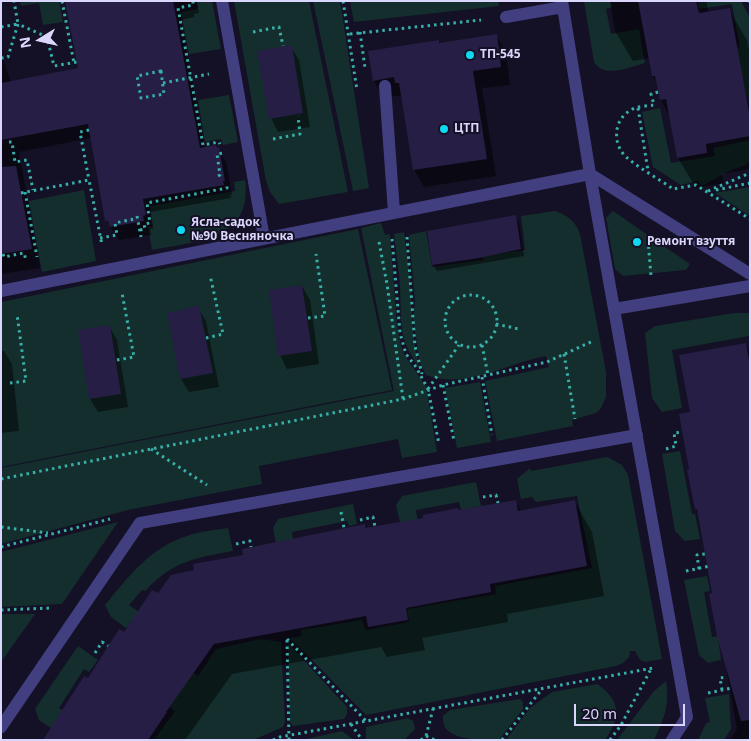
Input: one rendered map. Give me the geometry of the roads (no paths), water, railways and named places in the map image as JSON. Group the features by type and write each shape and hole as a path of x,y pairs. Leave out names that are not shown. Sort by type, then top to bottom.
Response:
{"lane":[{"path":"222,1 264,238"},
{"path":"506,17 563,4 590,174 687,716 672,740"},
{"path":"385,86 396,212"},
{"path":"1,291 590,174 750,274"},
{"path":"614,309 750,286"},
{"path":"1,726 140,523 637,435"}],"place":[{"name":"ТП-545","path":"470,55"},
{"name":"ЦТП","path":"444,129"},
{"name":"Ясла-садок №90 Весняночка","path":"181,230"},
{"name":"Ремонт взуття","path":"637,242"}]}
